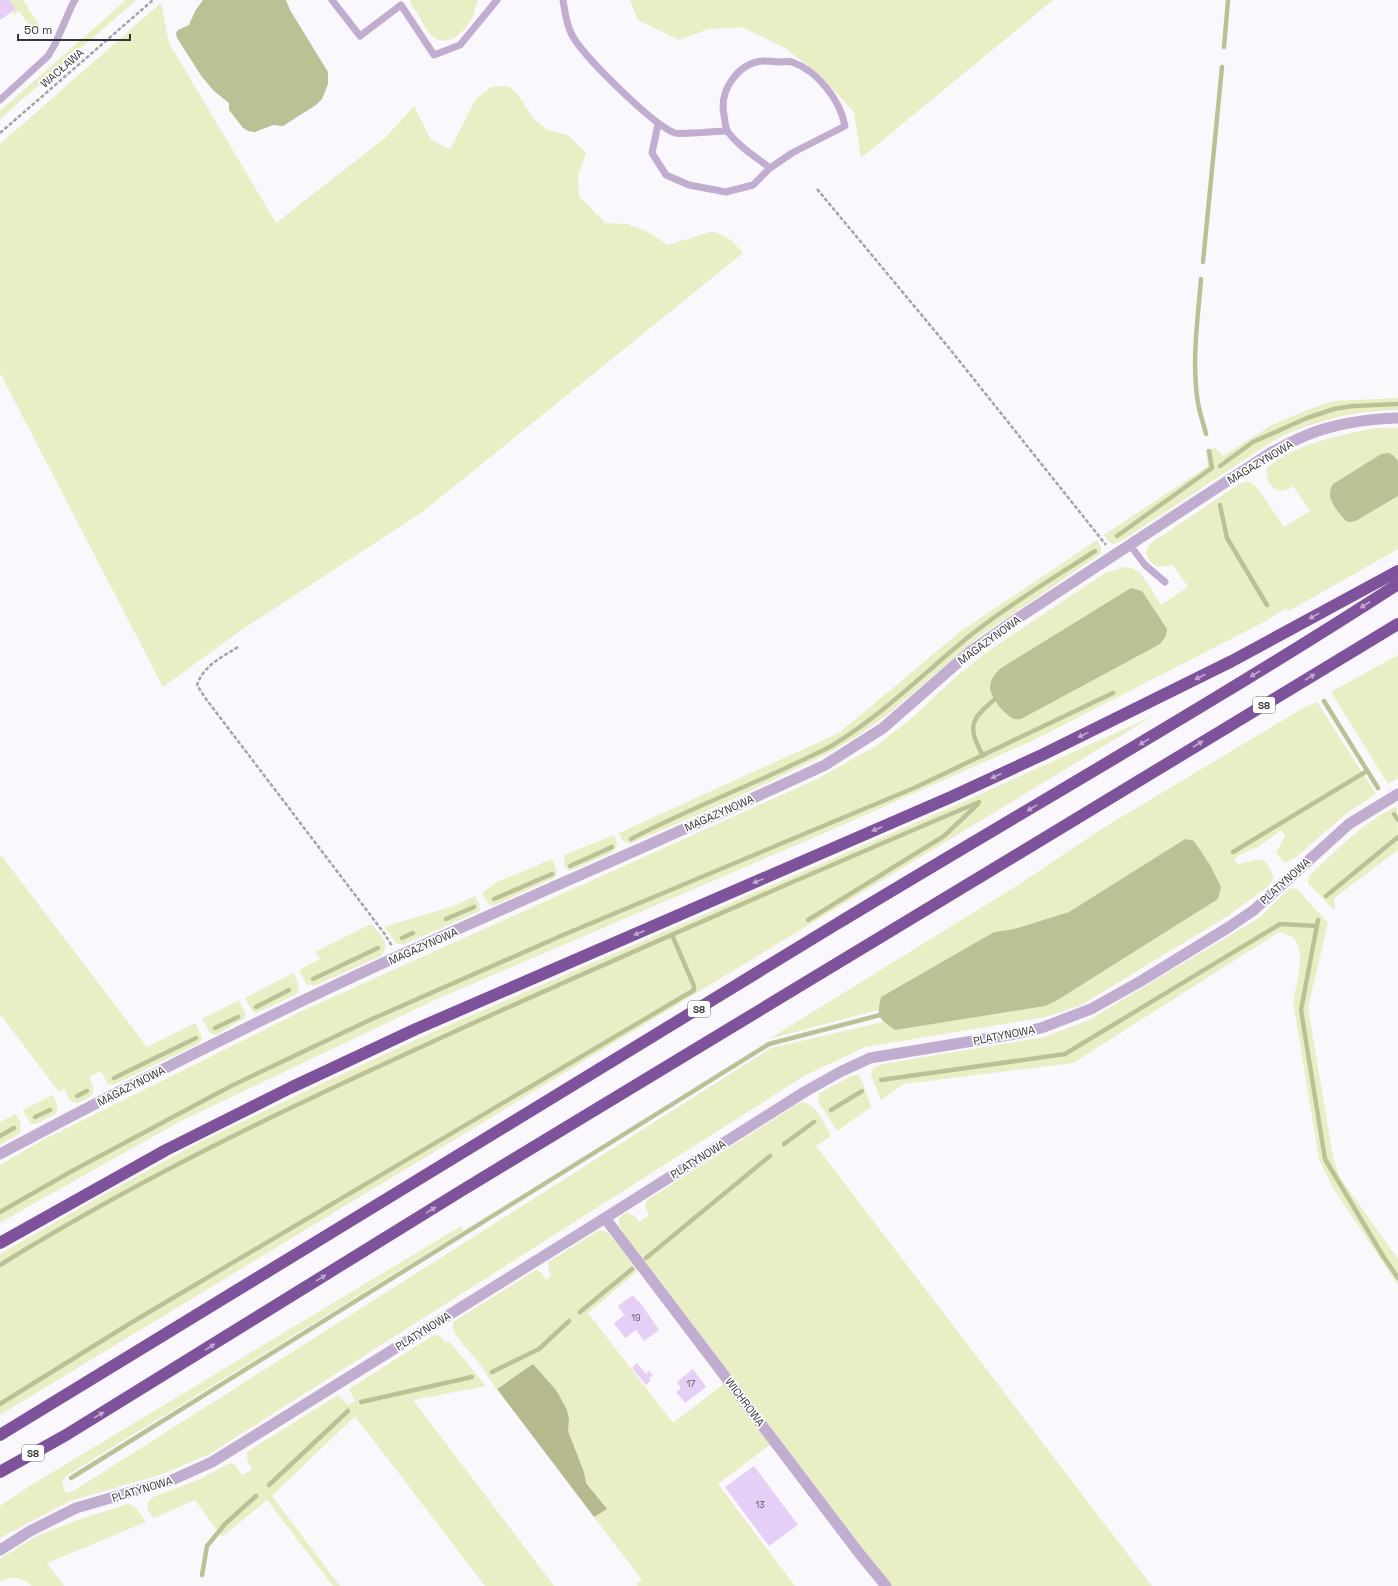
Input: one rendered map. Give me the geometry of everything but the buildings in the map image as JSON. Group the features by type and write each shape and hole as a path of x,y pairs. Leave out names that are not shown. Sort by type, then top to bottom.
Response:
{"highway":[{"path":"0,1243 166,1150 290,1088 416,1029 944,800 1044,754 1232,661 1398,571"},
{"name":"S8","path":"0,1435 836,924 1125,753 1318,635 1398,584"},
{"name":"S8","path":"0,1472 66,1435 461,1191 1398,624"},
{"path":"0,1480 66,1435"}],"street":[{"name":"MAGAZYNOWA","path":"0,1154 58,1122 340,982 825,765 883,728 971,651 1012,622 1270,453 1312,433 1334,426 1377,419 1398,418"},
{"name":"PLATYNOWA","path":"0,1550 30,1531 76,1508 172,1480 194,1472 212,1462 605,1218 806,1090 840,1072 870,1058 1015,1034 1041,1028 1091,1009 1141,981 1254,910 1350,824 1398,794"},
{"name":"WICHROWA","path":"605,1218 886,1586"}],"lane":[{"path":"0,100 48,56 75,0"},
{"path":"332,0 360,36 399,2 434,55 460,44 497,0"},
{"path":"562,0 566,20 572,36 592,61 658,124 676,133 727,131"},
{"path":"658,124 652,154 666,175 689,185 726,192 753,185 770,168 792,153 845,126 842,114 834,99 822,83 808,70 791,62 761,61 748,65 734,76 727,88 722,106 727,131 740,145 770,168"},
{"path":"1130,545 1145,565 1165,582"}],"path":[{"name":"WACŁAWA","path":"0,133 153,0"},
{"path":"817,189 950,348 1093,528 1113,556"},
{"path":"238,647 207,668 200,677 197,685 206,699 384,933 398,957"}],"shaded area":[{"path":"10,0 23,0 39,25 39,31 34,32 32,30 19,11 13,15 12,13 16,9"},
{"path":"126,0 136,0 0,119 0,111"},
{"path":"203,0 286,0 290,10 328,72 328,84 322,99 316,105 283,126 273,125 255,132 248,131 243,128 229,110 229,103 214,91 202,77 177,38 176,33 178,30 189,25 195,11"},
{"path":"410,0 478,0 472,18 465,28 452,39 446,41 433,37 427,31"},
{"path":"630,0 1053,0 861,158 854,112 821,76 785,48 742,27 708,29 679,40 638,20"},
{"path":"161,3 169,43 276,223 385,138 414,106 431,140 450,149 476,99 491,87 509,86 519,96 534,120 548,130 568,135 586,153 578,176 579,196 605,223 628,224 648,232 668,245 713,231 731,240 743,253 421,513 240,631 163,687 0,373 0,144"},
{"path":"1398,398 1398,410 1365,412 1350,415 1321,422 1291,432 1276,439 1123,540 1113,544 1108,541 1104,535 1208,466 1206,450 1215,448 1223,456 1272,425 1307,410 1334,401"},
{"path":"1376,428 1398,428 1398,461 1395,456 1381,454 1333,484 1330,490 1331,501 1341,515 1350,522 1357,521 1398,496 1398,549 1289,611 1286,608 1264,622 1034,740 820,835 435,1000 181,1121 0,1223 0,1165 41,1141 302,1011 819,778 876,746 913,717 958,675 987,652 1105,573 1126,567 1138,571 1147,582 1161,605 1188,587 1173,565 1157,567 1148,559 1146,553 1151,543 1239,484 1247,481 1258,489 1284,527 1310,511 1293,486 1281,491 1274,489 1268,479 1267,468 1290,453 1304,447 1333,437","holes":["1131,588 1142,591 1167,629"]},
{"path":"1389,453 1398,461 1398,496 1356,521 1346,521 1331,499 1330,494 1333,484 1381,454"},
{"path":"1097,540 1101,547 1101,552 1099,555 980,636 887,715 856,737 827,754 729,801 630,844 622,840 619,833 839,733 961,631"},
{"path":"1131,588 1142,591 1167,629 1166,636 1160,644 1021,719 1011,717 1003,711 993,696 990,688 992,679 1001,668"},
{"path":"1398,655 1398,778 1388,784 1331,692"},
{"path":"1317,702 1376,794 1347,813 1295,858 1289,861 1284,862 1276,853 1285,836 1281,830 1258,847 1239,855 1234,859 1237,864 1255,860 1263,860 1274,877 1269,886 1226,917 1081,1005 1046,1017 865,1047 804,1076 208,1455 160,1475 70,1501 0,1538 0,1506 33,1484 461,1226 463,1231 66,1476 62,1482 66,1493 75,1490 771,1048 883,1022 895,1030 1056,1001 1218,899 1185,839 1069,912 1014,929 994,932 881,997 878,1010 769,1039 1018,885 1103,828 1305,707"},
{"path":"1155,715 0,1415 0,1254 106,1193 198,1143 312,1088 426,1035 963,802"},
{"path":"1397,806 1398,850 1334,898 1335,911 1308,883 1309,876 1361,829"},
{"path":"614,835 617,844 613,852 573,870 568,870 565,868 564,855"},
{"path":"1185,839 1194,841 1210,865 1221,887 1218,899 1056,1001 1045,1006 895,1030 885,1023 880,1017 879,1009 881,997 994,932 1014,929 1069,912"},
{"path":"0,854 147,1047 195,1023 202,1039 198,1044 113,1085 108,1084 101,1071 89,1077 93,1088 91,1096 78,1103 70,1101 65,1089 59,1092 0,1014"},
{"path":"552,859 557,872 556,877 493,906 486,901 482,893 497,882"},
{"path":"1290,888 1297,889 1328,923 1308,1008 1333,1157 1339,1176 1398,1259 1398,1285 1333,1188 1319,1159 1293,1001 1298,979 1300,954 1296,941 1289,935 1279,932 1073,1063 904,1084 881,1100 871,1075 873,1068 883,1064 1044,1037 1089,1020 1259,918"},
{"path":"475,896 479,904 480,910 478,912 405,944 397,944 384,927 453,906"},
{"path":"371,924 384,939 385,947 381,956 316,985 307,985 299,970 320,959 315,952"},
{"path":"293,973 299,985 298,991 295,995 256,1013 253,1012 245,998"},
{"path":"239,1000 245,1012 245,1018 216,1035 210,1033 202,1019"},
{"path":"853,1075 858,1075 861,1078 871,1107 837,1131 819,1103 819,1093"},
{"path":"53,1095 58,1107 56,1114 32,1124 23,1110"},
{"path":"801,1102 811,1106 819,1114 831,1136 816,1146 1152,1586 891,1586 625,1235 619,1226 619,1218 627,1212 635,1216 639,1222 649,1215 646,1209 647,1200"},
{"path":"16,1114 21,1124 20,1133 0,1145 0,1122"},
{"path":"599,1230 608,1233 614,1240 615,1238 640,1269 588,1313 673,1423 725,1383 771,1444 718,1484 795,1586 638,1586 636,1584 642,1580 594,1517 607,1509 586,1483 584,1472 568,1431 569,1420 556,1390 533,1364 496,1389 479,1363 457,1337 453,1329 453,1322 536,1270 541,1272 546,1280 551,1277 548,1262"},
{"path":"435,1334 441,1337 445,1343 449,1341 486,1386 413,1400 554,1586 485,1586 355,1416 272,1496 340,1586 333,1586 267,1500 222,1537 195,1500 154,1518 148,1511 147,1503 153,1497 200,1479 230,1463 235,1465 242,1475 252,1470 247,1459 247,1452 338,1395 348,1405 355,1401 349,1389"},
{"path":"533,1364 556,1390 567,1410 569,1420 568,1431 584,1472 586,1483 607,1509 594,1517 497,1389"},
{"path":"127,1504 136,1508 146,1522 47,1563 64,1586 32,1586 26,1581 17,1578 10,1578 0,1582 0,1559 35,1537 72,1522"}],"waterway":[{"path":"1224,47 1228,0"},
{"path":"1203,262 1222,67"},
{"path":"1201,279 1195,367 1199,411 1206,434"},
{"path":"1220,466 1253,442 1307,418 1334,409 1353,406 1398,404"},
{"path":"1117,536 1212,468 1209,451"},
{"path":"1220,505 1227,538 1267,605"},
{"path":"631,839 833,745 870,720 972,634 1017,601 1095,551"},
{"path":"0,1212 72,1171 231,1086 372,1019 563,935 914,788 1113,693"},
{"path":"983,756 975,738 973,731 974,725 976,719 994,700"},
{"path":"1324,701 1378,788"},
{"path":"1233,852 1367,771"},
{"path":"0,1265 121,1194 183,1161 309,1099 560,984 979,802"},
{"path":"808,920 944,836 978,804"},
{"path":"1394,814 1398,820"},
{"path":"1326,896 1398,837"},
{"path":"570,866 612,847"},
{"path":"494,899 552,874"},
{"path":"446,919 474,907"},
{"path":"1318,920 1301,1010 1325,1159 1383,1256 1398,1278"},
{"path":"881,1080 1065,1054 1280,924 1317,926"},
{"path":"402,938 413,933"},
{"path":"0,1404 134,1321 694,990 694,986 672,935"},
{"path":"313,979 378,948"},
{"path":"256,1007 289,990"},
{"path":"71,1478 769,1044 880,1015"},
{"path":"215,1028 238,1017"},
{"path":"114,1078 196,1038"},
{"path":"77,1096 87,1091"},
{"path":"831,1110 862,1091"},
{"path":"35,1117 50,1110"},
{"path":"784,1144 814,1122"},
{"path":"0,1136 14,1128"},
{"path":"646,1258 770,1156"},
{"path":"580,1312 632,1269"},
{"path":"492,1372 539,1349 569,1321"},
{"path":"361,1402 472,1377"},
{"path":"269,1485 348,1411"},
{"path":"202,1575 207,1546 225,1524 256,1496"}]}
